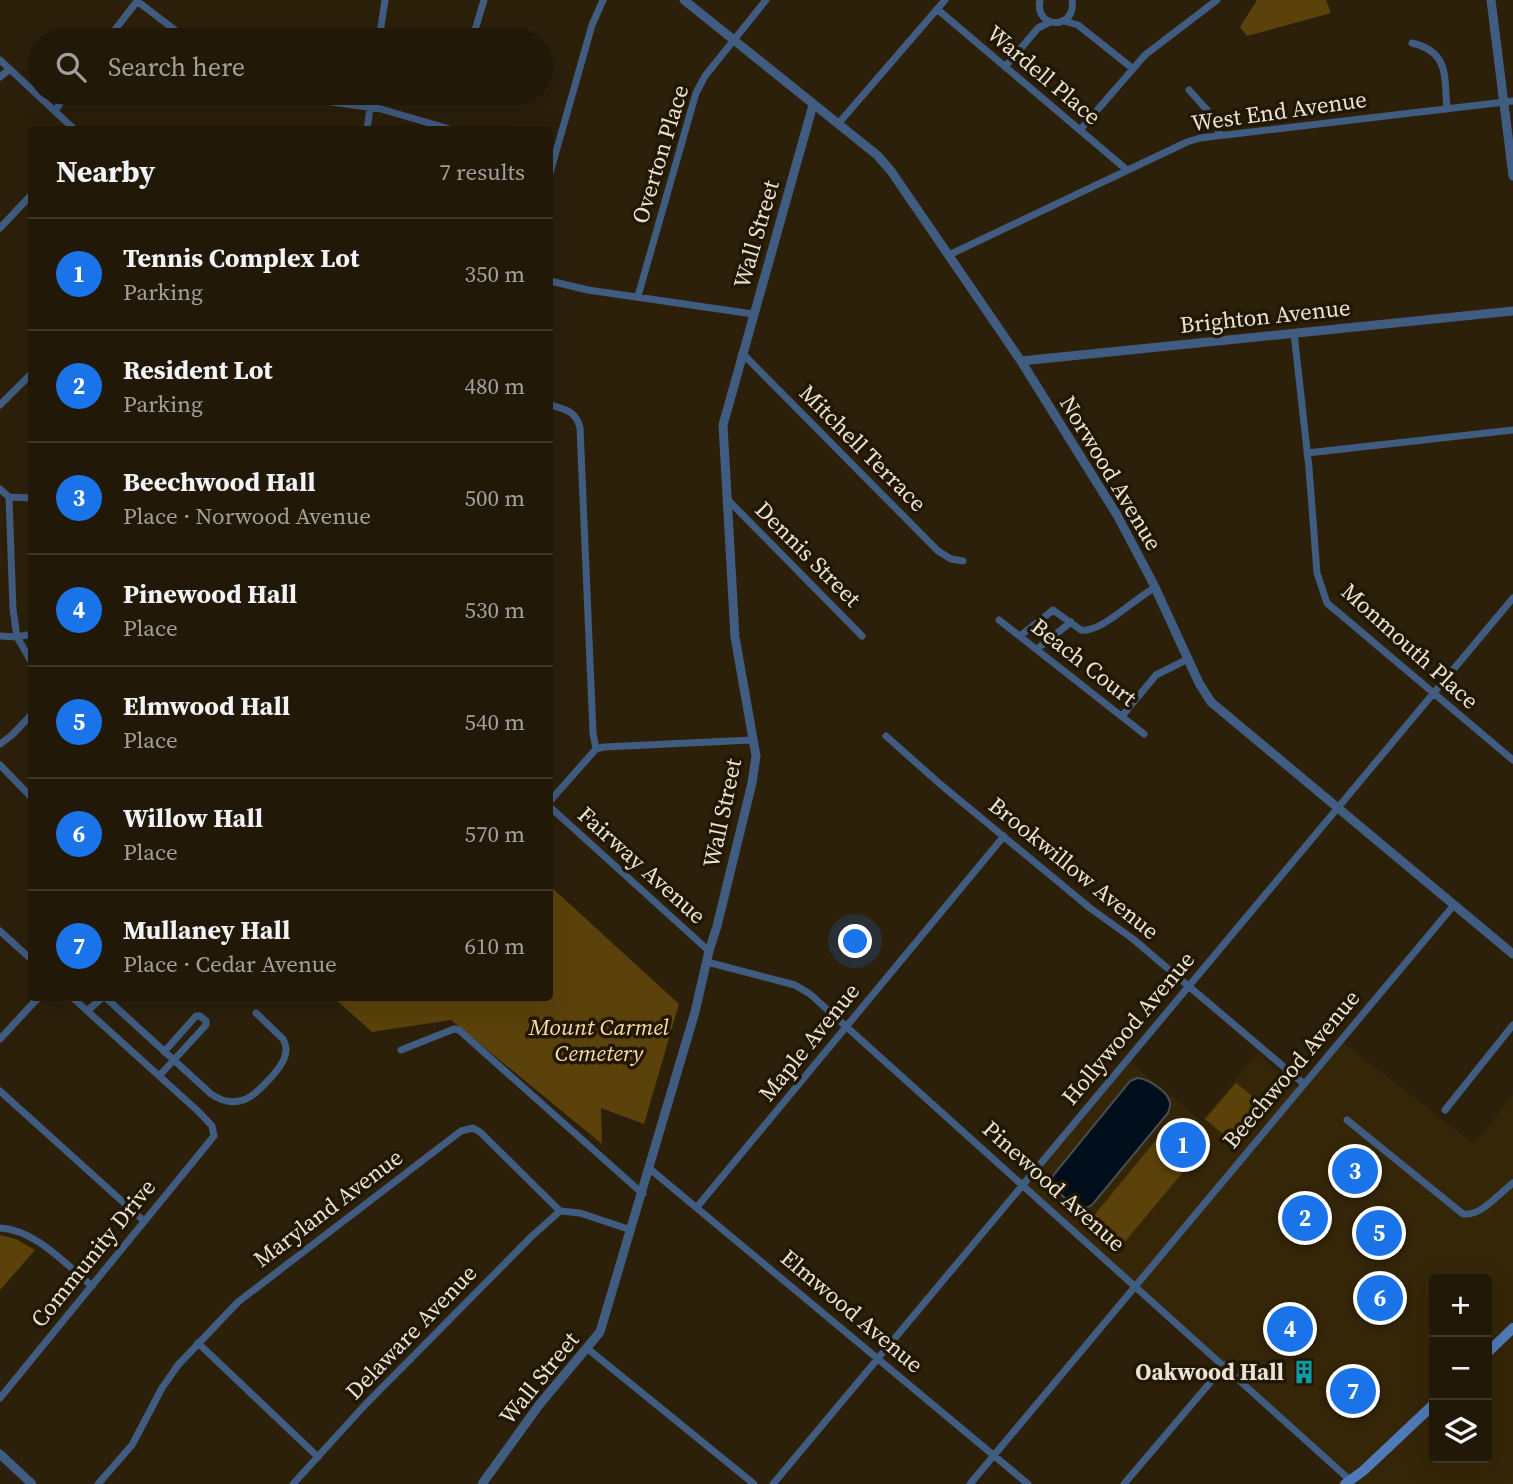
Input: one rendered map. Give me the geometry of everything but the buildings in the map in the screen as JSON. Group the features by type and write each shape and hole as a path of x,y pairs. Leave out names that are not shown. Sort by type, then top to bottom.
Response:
{"main road":[{"path":"1492,1348 1513,1328"},
{"path":"1348,1482 1429,1409"}],"street":[{"path":"381,28 385,0"},
{"path":"476,28 484,0"},
{"path":"553,155 592,25 603,0"},
{"name":"Norwood Avenue","path":"684,0 877,155 891,171 1021,361 1117,516 1211,702 1513,954"},
{"name":"Overton Place","path":"638,296 696,93 705,76 765,0"},
{"path":"838,124 945,0"},
{"path":"1038,28 1040,0"},
{"path":"1072,0 1072,11 1079,25"},
{"path":"1198,0 1204,10"},
{"path":"1080,130 1132,68 1157,44 1217,0"},
{"path":"1491,0 1513,176"},
{"path":"116,28 137,1 172,28"},
{"name":"Wardell Place","path":"937,9 1128,170"},
{"path":"1064,21 1072,11"},
{"path":"1041,13 1050,22"},
{"path":"1005,67 1038,28 1050,22 1064,21 1079,25 1132,68"},
{"path":"1412,43 1431,49 1441,60 1447,109"},
{"path":"0,60 28,86"},
{"path":"0,78 10,69"},
{"path":"1189,90 1208,111 1220,134"},
{"name":"West End Avenue","path":"949,255 1187,142 1220,134 1513,101"},
{"path":"49,105 71,126"},
{"path":"55,111 59,105"},
{"path":"356,105 439,126"},
{"name":"Wall Street","path":"482,1484 538,1408 600,1332 695,1012 752,783 756,761 735,636 723,425 813,105"},
{"path":"368,126 370,107"},
{"path":"0,228 28,198"},
{"path":"553,282 753,314"},
{"name":"Brighton Avenue","path":"1021,361 1513,311"},
{"name":"Monmouth Place","path":"1294,333 1317,573 1327,603 1513,760"},
{"name":"Mitchell Terrace","path":"742,353 938,551 951,559 963,561"},
{"path":"0,405 28,377"},
{"path":"553,406 572,412 580,428 593,733 596,749"},
{"path":"1307,453 1513,430"},
{"path":"0,489 9,497 28,498"},
{"path":"9,497 13,609 17,637 28,656"},
{"name":"Dennis Street","path":"726,499 863,636"},
{"path":"1020,636 1053,610 1084,631 1097,629 1139,596 1155,588"},
{"name":"Hollywood Avenue","path":"773,1484 1513,598"},
{"name":"Beach Court","path":"999,620 1144,734"},
{"path":"1037,649 1071,622"},
{"path":"0,636 28,635"},
{"path":"1122,716 1156,675 1188,659"},
{"path":"0,744 28,719"},
{"name":"Brookwillow Avenue","path":"886,736 905,755 1189,986 1304,1084"},
{"path":"553,797 596,749 752,740"},
{"path":"0,765 28,793"},
{"name":"Fairway Avenue","path":"553,810 709,951"},
{"name":"Maple Avenue","path":"697,1207 1004,836"},
{"name":"Beechwood Avenue","path":"970,1484 1454,905"},
{"path":"0,931 28,956"},
{"name":"Pinewood Avenue","path":"707,962 799,987 810,994 1225,1365 1348,1482"},
{"path":"0,1039 34,1001"},
{"path":"76,1001 159,1076 206,1025 206,1021 196,1016 164,1052"},
{"path":"87,1011 100,1001"},
{"path":"107,1001 217,1098 231,1102 250,1098 278,1068 286,1050 280,1035 256,1013"},
{"path":"1445,1110 1513,1026"},
{"path":"401,1050 454,1029 459,1030 643,1194"},
{"name":"Community Drive","path":"0,1398 213,1138 212,1126 159,1076"},
{"path":"0,1091 144,1221"},
{"path":"1348,1121 1463,1214 1481,1210 1513,1183"},
{"name":"Maryland Avenue","path":"98,1484 127,1452 167,1379 244,1297 458,1133 473,1128 483,1135 560,1211"},
{"name":"Elmwood Avenue","path":"650,1169 1028,1484"},
{"path":"560,1211 580,1213 631,1230"},
{"name":"Delaware Avenue","path":"293,1484 372,1398 560,1211"},
{"path":"0,1228 17,1231 31,1238 92,1286"},
{"path":"198,1343 318,1457"},
{"path":"588,1349 754,1484"},
{"path":"1124,1484 1225,1365"},
{"path":"0,1454 32,1484"}],"shaded area":[{"path":"1340,1040 1474,1144 1513,1095 1513,1484 1345,1484 1351,1481 1023,1185 1127,1060 1202,1121 1257,1053 1299,1090"}],"green space":[{"path":"1257,0 1326,0 1331,13 1247,36 1240,27"},
{"name":"Mount Carmel Cemetery","path":"553,889 679,1004 644,1124 601,1108 602,1144 451,1020 372,1032 337,1001 553,1001"},
{"path":"1236,1083 1261,1103 1230,1140 1205,1119"},
{"path":"1156,1140 1188,1166 1123,1244 1092,1218"},
{"path":"0,1235 16,1239 35,1250 0,1290"}],"water":[{"path":"1137,1078 1151,1083 1165,1094 1170,1103 1168,1113 1092,1205 1084,1209 1079,1207 1059,1192 1051,1178 1130,1081"}],"place":[{"name":"Tennis Complex Lot","path":"1183,1145"},
{"name":"Beechwood Hall","path":"1355,1171"},
{"name":"Resident Lot","path":"1305,1218"},
{"name":"Elmwood Hall","path":"1379,1233"},
{"name":"Willow Hall","path":"1380,1298"},
{"name":"Pinewood Hall","path":"1290,1329"},
{"name":"Oakwood Hall","path":"1304,1372"},
{"name":"Mullaney Hall","path":"1353,1391"}]}
